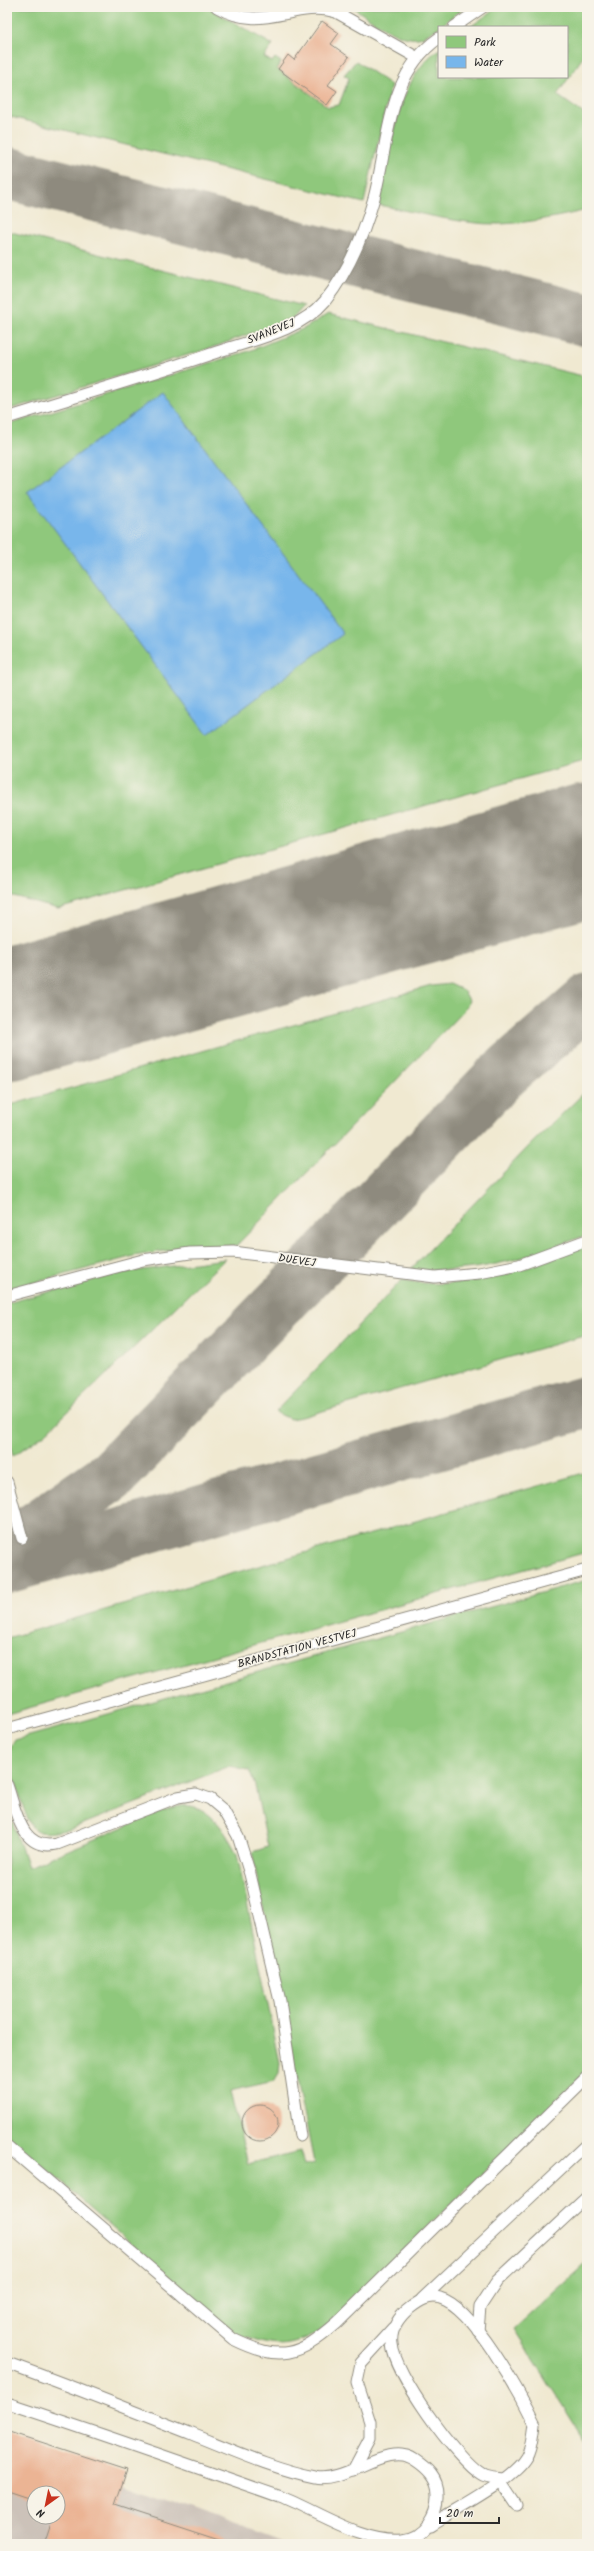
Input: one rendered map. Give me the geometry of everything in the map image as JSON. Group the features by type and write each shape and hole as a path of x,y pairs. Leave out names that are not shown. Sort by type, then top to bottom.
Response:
{"lane":[{"path":"217,7 232,16 260,19 321,8 336,12 416,57 438,39"},
{"path":"455,26 483,7"},
{"name":"SVANEVEJ","path":"7,418 176,366 291,326 324,301 352,260 374,198 401,84 416,57"},
{"name":"DUEVEJ","path":"7,1296 143,1260 190,1253 233,1252 435,1277 479,1273 519,1265 587,1240"},
{"path":"7,1482 22,1538"},
{"name":"BRANDSTATION VESTVEJ","path":"7,1729 587,1570"},
{"path":"7,1785 23,1832 31,1841 41,1845 57,1844 178,1797 196,1794 210,1799 223,1810 238,1836 250,1874 280,2000 300,2136"},
{"path":"7,2146 233,2339 256,2350 273,2354 293,2352 314,2343 320,2338 587,2077"},
{"path":"353,2470 370,2438 370,2422 357,2382 361,2363 407,2311 422,2299 587,2144"},
{"path":"478,2331 480,2307 496,2281 587,2197"},
{"path":"7,2403 283,2498 379,2538 405,2539 426,2528 515,2472 527,2457 535,2424 498,2360 462,2311 440,2297 422,2299"},
{"path":"393,2328 392,2344 398,2365 445,2437 466,2464 482,2476 502,2480 516,2505"},
{"path":"7,2363 98,2396 228,2448 317,2478 353,2470 382,2456 409,2456 430,2470 438,2492 436,2513 426,2528"}],"shaded area":[{"path":"7,2442 286,2544 7,2544"}],"green space":[{"path":"7,7 207,7 273,45 264,57 272,62 275,58 281,62 277,69 328,107 339,105 349,78 344,75 356,61 391,85 364,203 7,116"},
{"path":"352,7 466,7 433,31 422,37 405,37 396,34"},
{"path":"498,7 587,7 587,51 557,95 587,116 587,210 532,221 486,224 439,218 379,205 391,142 403,99 412,80 424,63 438,50 438,78 568,78 568,26 471,26"},
{"path":"7,231 304,306 294,317 217,346 7,410"},
{"path":"328,314 587,377 587,760 58,909 7,895 7,425 249,351 305,328"},
{"path":"449,984 464,991 469,1000 466,1008 237,1245 177,1249 134,1256 7,1290 7,1106 431,986"},
{"path":"587,1090 587,1235 537,1253 477,1268 409,1271 532,1143"},
{"path":"587,1245 587,1335 302,1417 290,1419 275,1412 402,1280 426,1283 473,1281 519,1270"},
{"path":"225,1259 46,1433 13,1456 7,1433 7,1303 120,1273"},
{"path":"587,1472 587,1552 7,1714 7,1638"},
{"path":"587,1580 587,2071 324,2329 300,2341 280,2345 259,2342 234,2333 7,2135 7,1807 28,1867 174,1807 191,1806 200,1809 216,1821 237,1854 280,2063 279,2073 274,2081 230,2091 248,2164 300,2151 304,2165 314,2163 252,1852 268,1847 255,1786 249,1770 230,1766 68,1830 46,1833 34,1829 30,1824 19,1793 8,1752 15,1740"},
{"path":"587,2262 587,2444 514,2329"}],"water":[{"path":"163,392 343,634 207,735 27,492"}],"building":[{"path":"322,21 339,33 331,44 349,57 328,85 337,91 327,105 278,69 288,55 294,60"},
{"path":"260,2105 273,2110 278,2123 273,2136 260,2141 247,2136 242,2123 247,2110"},
{"path":"7,2431 127,2470 115,2505 225,2541 224,2544 44,2544 50,2525 66,2525 66,2485 26,2485 26,2497 7,2491"}],"taxiway":[{"path":"7,173 587,320"},
{"path":"7,985 59,991 95,989"},
{"path":"7,1548 112,1475 501,1076 587,1001"},
{"path":"7,1567 587,1402"}],"runway":[{"path":"7,1014 587,850"}]}
